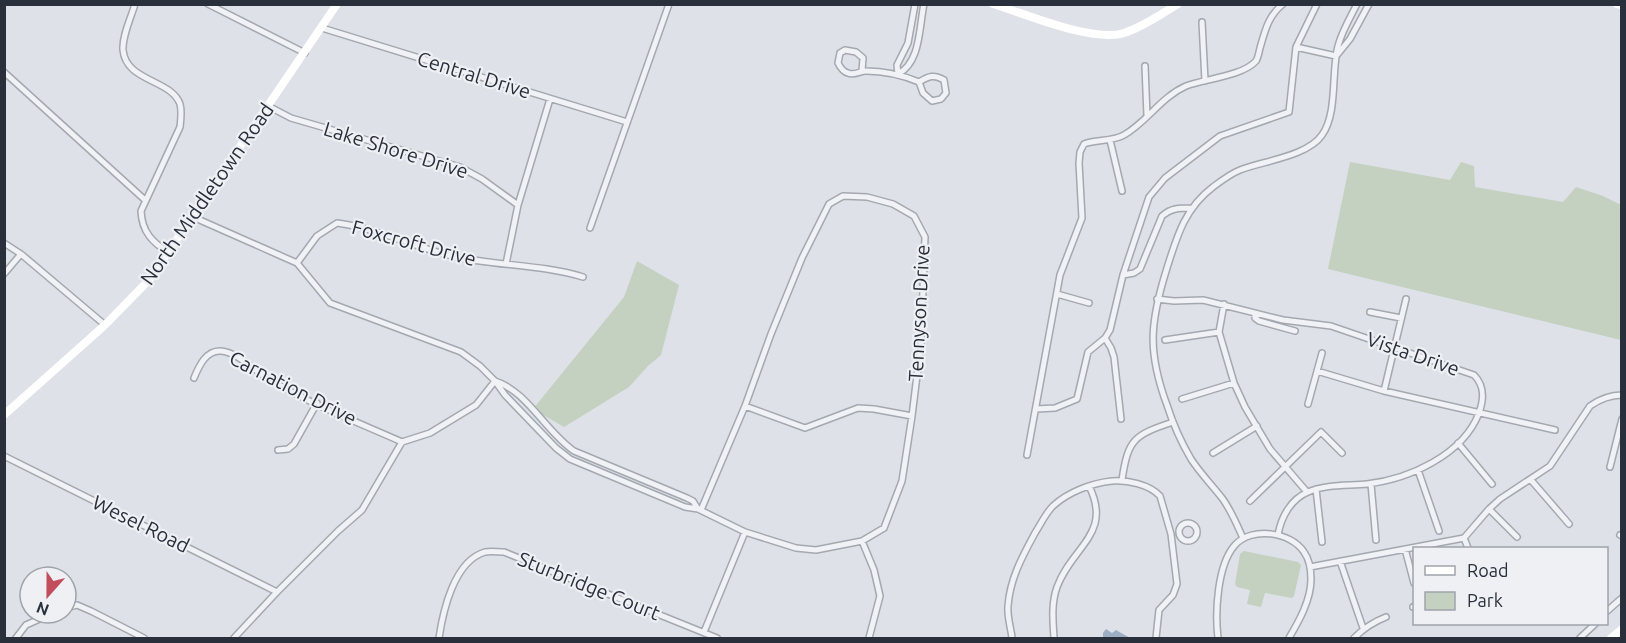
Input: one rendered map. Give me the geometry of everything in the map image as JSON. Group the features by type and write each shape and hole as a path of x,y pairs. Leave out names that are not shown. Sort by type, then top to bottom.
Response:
{"street":[{"path":"135,4 124,38 123,51 127,63 137,74 173,93 179,102 181,113 180,127 141,211 141,223 146,233 154,244 169,253"},
{"path":"208,4 305,53"},
{"name":"North Middletown Road","path":"4,415 105,325 142,287 169,253 337,4"},
{"path":"590,228 669,4"},
{"path":"898,74 897,65 908,43 915,4"},
{"path":"898,74 907,70 916,50 924,4"},
{"path":"993,4 1010,7 1089,34 1107,37 1125,33 1178,4"},
{"path":"1027,455 1060,275 1082,218 1079,163 1080,152 1084,144 1110,140 1126,134 1169,96 1186,87 1238,71 1257,60 1269,19 1283,4"},
{"path":"1036,409 1055,408 1077,399 1088,352 1105,338 1110,330 1123,275 1149,197 1165,178 1220,136 1289,112 1296,47 1317,4"},
{"path":"1243,538 1232,513 1192,461 1173,422 1154,363 1152,341 1157,298 1182,223 1205,193 1238,171 1310,146 1322,135 1330,113 1336,56 1341,34 1357,4"},
{"path":"1336,56 1350,39 1369,4"},
{"path":"913,13 921,15"},
{"path":"1202,22 1204,81"},
{"name":"Central Drive","path":"321,28 627,122"},
{"path":"1296,47 1336,56"},
{"path":"862,71 862,58 856,52 845,50 840,53 838,63 846,73 856,74 862,71 898,74 919,82 930,76 938,76 944,80 946,93 941,99 932,101 922,93 919,82"},
{"path":"1145,66 1146,116"},
{"path":"4,72 145,200"},
{"path":"506,264 518,205 550,99"},
{"name":"Lake Shore Drive","path":"268,106 291,118 460,166 483,179 518,205"},
{"path":"1110,140 1122,191"},
{"name":"Tennyson Drive","path":"193,217 297,263 330,303 461,352 480,366 556,448 570,459 685,507 699,510 745,532 796,548 816,550 861,541 884,528 902,481 921,343 925,237 914,216 893,204 867,197 843,196 829,204 802,258 744,406 699,510"},
{"path":"1123,275 1140,269 1162,216 1179,208 1192,208"},
{"name":"Foxcroft Drive","path":"297,263 317,236 338,223 356,225 448,255 482,262 548,268 583,277"},
{"path":"4,243 21,254 105,325"},
{"path":"4,274 21,254"},
{"path":"1057,294 1089,303"},
{"name":"Vista Drive","path":"1157,298 1174,301 1203,300 1283,320 1331,326 1474,375 1479,380 1483,391 1479,413"},
{"path":"1384,391 1406,298"},
{"path":"1224,304 1219,332 1234,383 1270,449 1301,483 1306,492"},
{"path":"1370,312 1401,318"},
{"path":"1255,313 1255,318 1259,321 1295,331"},
{"path":"1166,340 1219,332"},
{"path":"1105,338 1114,357 1121,418"},
{"name":"Carnation Drive","path":"194,378 205,357 213,352 223,351 271,380 402,442"},
{"path":"1308,404 1322,353"},
{"path":"1317,371 1384,391 1555,430"},
{"path":"234,639 338,531 362,510 402,442 430,433 476,405 495,381"},
{"name":"Tennyson Drive","path":"495,381 512,389 574,451 687,498 693,501 699,510"},
{"path":"1182,399 1234,383"},
{"path":"1416,547 1464,538 1500,499 1550,466 1590,406 1613,394 1622,394"},
{"path":"278,450 288,449 294,444 317,403"},
{"path":"744,406 805,428 858,408 912,417"},
{"path":"1278,535 1285,514 1306,492 1371,483 1396,478 1418,470 1440,458 1458,443 1479,413"},
{"path":"1610,467 1622,419"},
{"path":"1122,480 1129,448 1137,437 1173,422"},
{"path":"1213,453 1257,426"},
{"path":"1250,501 1321,432 1342,453"},
{"path":"1458,443 1492,484"},
{"name":"Wesel Road","path":"4,456 278,592"},
{"path":"1418,470 1439,531"},
{"path":"1012,639 1008,609 1010,586 1018,565 1046,515 1064,498 1089,486 1122,480 1143,486 1160,496 1165,508 1177,585 1173,595 1160,610 1156,639"},
{"path":"1532,480 1569,524"},
{"path":"1371,483 1376,540"},
{"path":"1054,639 1053,602 1058,585 1075,555 1095,528 1098,516 1094,496 1089,486"},
{"path":"1316,489 1322,542"},
{"path":"1489,509 1517,537"},
{"path":"704,632 745,532"},
{"path":"1218,639 1216,624 1218,598 1222,573 1229,554 1243,538 1258,533 1278,535 1297,545 1305,553 1310,567 1311,579 1308,595 1289,639"},
{"path":"1171,537 1178,534"},
{"path":"1464,538 1468,547"},
{"path":"861,541 874,570 880,596 869,639"},
{"path":"1310,567 1413,548"},
{"path":"1405,549 1413,579"},
{"name":"Sturbridge Court","path":"439,639 443,613 462,568 473,558 486,552 504,552 717,639"},
{"path":"1340,561 1363,628"},
{"path":"1608,610 1622,598"},
{"path":"1608,601 1615,603"},
{"path":"78,605 144,639"},
{"path":"1354,639 1363,628 1386,617"},
{"path":"16,639 26,625"},
{"path":"1580,639 1594,625"},
{"path":"1611,639 1622,628"}],"green space":[{"path":"1350,162 1450,180 1461,162 1474,166 1475,187 1563,202 1576,187 1621,205 1621,340 1328,269"},
{"path":"637,261 679,285 661,355 629,387 564,427 533,409 624,297"},
{"path":"1244,551 1298,562 1301,565 1294,596 1292,598 1265,593 1261,607 1247,604 1250,590 1237,587 1235,584 1240,554"}],"water":[{"path":"1106,629 1112,633 1116,630 1130,638 1103,638"}]}
